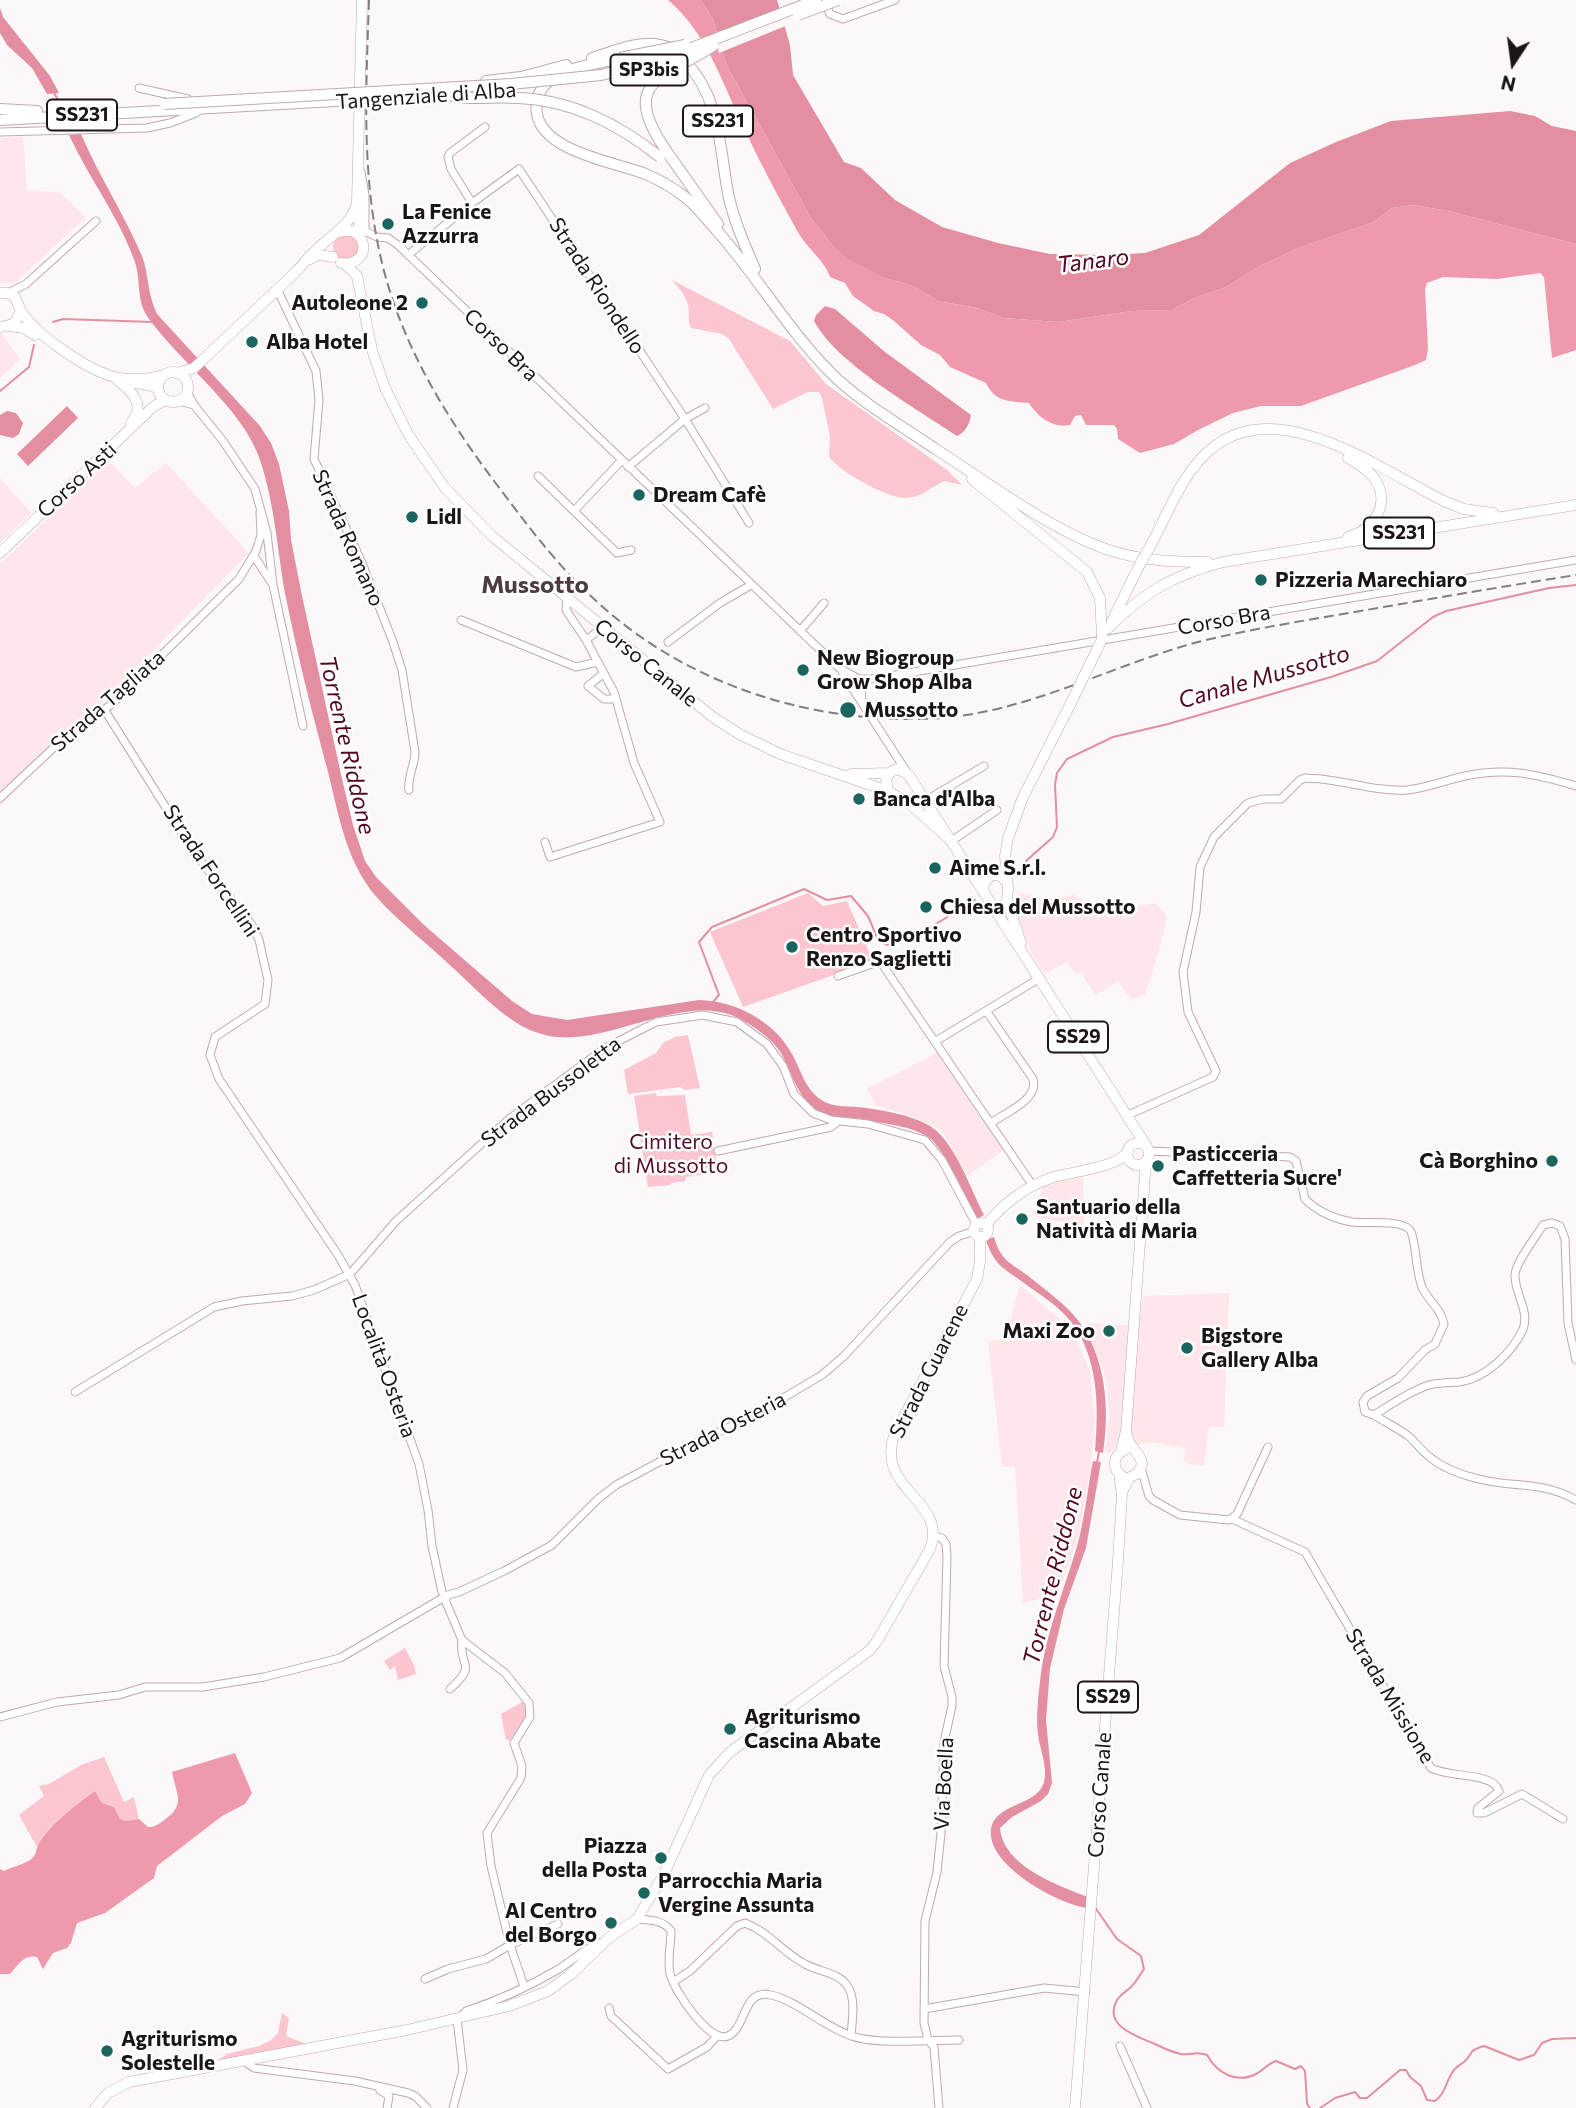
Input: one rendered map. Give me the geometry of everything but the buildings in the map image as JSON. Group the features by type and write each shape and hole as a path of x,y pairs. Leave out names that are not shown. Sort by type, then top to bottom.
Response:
{"highway":[{"name":"Tangenziale di Alba","path":"449,91 601,75 658,61 816,0"},
{"name":"Tangenziale di Alba","path":"0,120 603,81 659,67 838,0"},
{"path":"725,37 560,73 542,88 537,105 541,125 564,146 645,174 675,190 696,208 737,253"},
{"name":"SS231","path":"761,284 735,220 718,122 707,92 676,51 656,44 645,44 521,76 460,84 449,91 461,98 527,98 562,105 610,123 663,154 704,203 737,253 761,284 831,373 933,448"},
{"path":"663,154 648,119 645,102 648,94 660,77 670,69 713,47"},
{"name":"Tangenziale di Alba","path":"0,111 164,108"}],"main road":[{"name":"SS29","path":"361,253 358,234 361,203 359,103 362,4"},
{"name":"SS29","path":"336,234 355,211 359,158"},
{"path":"297,271 318,248 336,234 347,230 358,234"},
{"path":"333,257 330,247 336,234"},
{"path":"2,293 19,306 37,330 103,373 132,379 177,373 194,367 312,257 333,257 345,264 353,262 361,253"},
{"name":"Corso Canale","path":"361,253 362,300"},
{"name":"Corso Canale","path":"345,264 357,276 372,350 385,388 426,463 470,516 686,697 741,735 780,754 838,773 863,778 911,806 949,839"},
{"path":"5,327 17,321 19,306"},
{"path":"5,327 29,331 81,366 118,381 146,385 179,401 194,367"},
{"path":"177,373 184,377 187,388"},
{"path":"161,394 159,381 164,375"},
{"path":"63,493 71,480 128,426 138,413 135,397 118,381"},
{"name":"Corso Asti","path":"0,553 154,406 161,394"},
{"path":"1005,856 992,876 985,881 985,892 998,900 1007,893 1005,856 1008,838 1023,797 1138,568 1189,475 1212,448 1233,435 1263,427 1290,429 1326,441 1455,506 1481,512 1515,514"},
{"path":"1284,552 1315,542 1360,533 1374,522 1381,506 1380,488 1373,476 1315,438"},
{"path":"933,448 1087,572 1100,598 1104,633"},
{"name":"SS231","path":"933,448 1068,532 1107,549 1139,558 1169,562 1223,562 1576,505"},
{"path":"1104,633 1133,604 1153,590 1175,578 1223,562"},
{"path":"901,770 909,778 906,793 891,792 886,780 891,772 901,770"},
{"name":"Corso Canale","path":"863,778 891,772"},
{"name":"Corso Canale","path":"909,778 1128,1115 1147,1153 1126,1431 1121,1451 1114,1461 1122,1494 1077,2108"},
{"path":"970,870 1001,876 1006,881"},
{"name":"Corso Canale","path":"1007,893 1011,917 1028,958"},
{"name":"Corso Canale","path":"1128,1115 1134,1134 1132,1156 1145,1185"},
{"path":"979,1230 996,1213 1033,1186 1050,1178 1147,1153 1139,1143 1132,1156"},
{"name":"Strada Guarene","path":"934,1536 927,1513 893,1469 890,1448 894,1435 977,1279 979,1230"},
{"name":"Corso Canale","path":"1122,1494 1131,1476 1141,1468 1140,1456 1132,1450 1126,1431"},
{"path":"1121,1451 1132,1450"},
{"path":"1119,1473 1131,1476"},
{"path":"94,2108 108,2093 129,2082 459,2018 509,2006 548,1991 571,1974 604,1942 637,1919 664,1874 714,1768 730,1752 869,1651 920,1568 934,1536"}],"street":[{"path":"825,0 830,14 842,19 895,0"},
{"path":"139,88 193,99 360,89"},
{"path":"0,132 158,126 192,113 359,103"},
{"path":"472,203 451,169 448,157 485,127"},
{"name":"Strada Riondello","path":"408,255 519,169 614,316 624,326 685,419 749,523"},
{"path":"360,172 365,195 363,228 377,237 361,253"},
{"path":"2,293 26,284 96,221"},
{"name":"Corso Bra","path":"377,237 388,238 408,255 857,684 862,703 909,778"},
{"path":"19,306 26,284"},
{"name":"Strada Romano","path":"277,289 316,371 318,401 314,459 362,563 402,670 415,752 409,790"},
{"name":"Strada Tagliata","path":"187,388 194,405 223,441 255,489 267,533 273,585 303,726"},
{"path":"179,401 194,405"},
{"path":"574,511 624,464 685,419 705,408"},
{"path":"538,476 617,553 631,550"},
{"name":"Strada Tagliata","path":"0,798 62,739 104,709 186,633 244,572 255,554 261,534 260,512"},
{"path":"255,554 269,556"},
{"name":"Strada Tagliata","path":"255,554 273,585"},
{"name":"Corso Bra","path":"857,684 872,679 1576,561"},
{"path":"244,572 253,570 266,574"},
{"path":"668,642 720,603 751,584"},
{"path":"545,842 550,857 660,821 635,762 616,699 586,640 566,610 567,598"},
{"path":"800,631 824,603"},
{"path":"461,620 576,667 598,662"},
{"path":"586,640 602,628"},
{"path":"604,673 588,686 604,699 616,699"},
{"name":"Strada Forcellini","path":"104,709 195,853 242,909 259,940 268,980 265,1004 215,1037 210,1055 219,1079 350,1274"},
{"path":"891,772 897,766 897,757"},
{"path":"911,806 984,766"},
{"path":"1128,1115 1214,1075 1215,1068 1188,1012 1183,972 1196,912 1198,877 1203,858 1214,837 1248,803 1263,799 1282,799 1305,778 1406,790 1491,771 1516,771 1576,786"},
{"path":"949,839 997,810"},
{"path":"838,976 880,961 1033,1186"},
{"path":"936,1041 1041,978"},
{"path":"988,1012 1033,1079 1034,1086 1030,1097 991,1123"},
{"name":"Strada Bussoletta","path":"350,1274 396,1221 509,1119 605,1048 656,1022 703,1015 737,1023 767,1044 783,1066 794,1094 804,1107 818,1116 837,1122 868,1124 917,1136 929,1143 942,1160 979,1230"},
{"name":"Strada Bussoletta","path":"718,1151 831,1127 837,1122"},
{"path":"1147,1153 1290,1157 1296,1161 1305,1199 1325,1213 1353,1222 1400,1224 1408,1227 1423,1289 1438,1308 1444,1324 1435,1344 1425,1350 1398,1378 1367,1396 1363,1408 1365,1412 1406,1434 1431,1459 1457,1471 1492,1482 1543,1486 1576,1500"},
{"path":"1374,1415 1426,1386 1481,1376 1503,1356 1524,1327 1526,1316 1514,1275 1543,1225 1547,1223 1560,1226 1565,1239 1568,1323 1576,1360"},
{"name":"Strada Osteria","path":"444,1597 504,1571 552,1545 616,1485 751,1417 822,1375 844,1356 950,1242 958,1236 979,1230"},
{"name":"Località Osteria","path":"75,1392 214,1307 292,1296 314,1290 350,1274 419,1464 444,1597 461,1640 467,1665 466,1672 450,1689"},
{"path":"1232,1519 1237,1514 1268,1447"},
{"name":"Strada Missione","path":"1141,1468 1152,1499 1176,1514 1232,1519 1305,1552 1431,1768 1444,1773 1490,1779 1498,1786 1499,1791 1478,1808 1477,1813 1484,1813 1522,1794 1563,1819"},
{"name":"Strada Missione","path":"1131,1476 1147,1483"},
{"name":"Via Boella","path":"934,1536 942,1538 946,1544 944,1666 953,1697 944,1742 942,1833 937,1872 925,1921 924,2009 928,2040 934,2047 939,2108"},
{"path":"0,1717 57,1702 119,1695 145,1687 203,1687 264,1677 340,1658 444,1597"},
{"path":"461,1640 505,1673 526,1698 531,1710 527,1723 514,1743 522,1766 521,1778 486,1833 510,1945 524,1986"},
{"path":"637,1919 662,1923 671,1931 669,1961 673,1982 684,2001 708,2030 717,2036 726,2037 732,2034 749,2003 756,1996 766,1994 786,2001 851,2036 864,2039 959,2040"},
{"path":"673,1982 690,1972 737,1926 746,1923 764,1933 802,1963 837,1976 844,1982 852,1995 851,2036"},
{"path":"425,1979 448,1969 486,1959 558,1924"},
{"path":"453,2108 463,2070 459,2018 466,2011 508,1995 569,1963 596,1943 604,1942"},
{"path":"924,2009 1044,1988 1086,1992"},
{"path":"610,2008 614,2019 668,2068 707,2047 717,2036"},
{"path":"1120,2046 1147,2108"},
{"path":"243,2060 254,2068 339,2078 408,2092 427,2108"},
{"path":"339,2078 351,2085 386,2092 390,2101 387,2108"}],"shaded area":[{"path":"668,0 701,0 713,19 726,64 811,218 833,246 885,278 913,286 938,301 977,308 1003,318 1058,322 1132,311 1172,310 1194,298 1224,288 1262,265 1301,247 1374,222 1392,208 1413,205 1448,211 1576,244 1576,350 1552,358 1544,277 1540,273 1497,279 1443,277 1427,283 1425,289 1428,348 1426,360 1415,365 1301,406 1261,406 1233,413 1174,444 1140,453 1118,439 1114,425 1086,425 1081,415 1075,416 1070,425 1052,423 1041,417 1029,403 999,398 986,383 950,367 940,355 921,345 894,321 853,296 845,283 830,277 799,234 784,207 703,42"},
{"path":"23,137 27,190 59,192 86,217 15,283 0,283 0,138"},
{"path":"0,332 20,359 0,378"},
{"path":"109,461 135,488 166,463 249,553 0,806 0,564"},
{"path":"0,478 31,513 0,543"},
{"path":"1018,892 1045,899 1074,895 1102,912 1156,903 1167,917 1145,995 1131,999 1118,981 1096,995 1080,972 1075,974 1067,962 1044,974 1032,955 1014,905"},
{"path":"937,1053 1004,1150 967,1176 939,1129 876,1105 867,1089"},
{"path":"1083,1173 1084,1227 1033,1216 1044,1183"},
{"path":"1020,1285 1071,1329 1090,1371 1095,1419 1091,1467 1078,1537 1058,1594 1023,1603 1015,1466 1002,1467 988,1341 1005,1339"},
{"path":"1229,1293 1224,1427 1209,1427 1204,1465 1189,1464 1184,1460 1185,1448 1149,1442 1134,1446 1119,1444 1110,1453 1105,1452 1109,1416 1107,1382 1087,1332 1087,1323 1139,1326 1143,1296"},
{"path":"235,1753 252,1793 245,1804 222,1816 157,1866 154,1878 105,1913 77,1923 71,1943 67,1948 53,1953 43,1969 37,1957 32,1956 22,1961 10,1974 0,1974 0,1869 4,1871 32,1858 40,1841 52,1826 95,1791 102,1803 114,1807 120,1819 139,1819 148,1827 156,1826 175,1810 177,1805 172,1772"}],"green space":[{"path":"346,234 355,238 359,247 355,256 346,260 337,256 333,247 337,238"},
{"path":"672,280 790,341 826,384 947,470 962,485 944,481 911,498 897,497 864,483 834,463 829,457 830,436 819,392 808,392 773,409 729,339 722,334 691,328 687,301"},
{"name":"Centro Sportivo Renzo Saglietti","path":"808,893 823,906 847,901 873,961 743,1007 710,932"},
{"path":"688,1035 700,1088 684,1090 681,1087 628,1094 624,1070 656,1053 663,1043"},
{"name":"Cimitero di Mussotto","path":"656,1093 657,1096 685,1095 691,1135 712,1132 718,1172 686,1177 685,1181 670,1185 648,1187 634,1096"},
{"path":"405,1648 416,1674 398,1680 395,1666 390,1670 384,1661"},
{"path":"524,1701 527,1717 510,1740 506,1740 501,1714"},
{"path":"104,1757 124,1802 134,1797 139,1819 120,1819 114,1807 102,1803 95,1791 54,1823 37,1847 19,1815 44,1796 39,1786 49,1784 81,1765"},
{"path":"282,2013 289,2018 286,2036 309,2045 214,2063 227,2054 270,2041 278,2033"}],"water":[{"name":"Tanaro","path":"701,0 777,0 790,45 793,75 844,162 861,168 895,200 942,227 998,243 1050,254 1145,253 1199,235 1290,163 1336,142 1391,121 1510,111 1535,116 1552,126 1576,131 1576,244 1448,211 1413,205 1392,208 1374,222 1301,247 1262,265 1224,288 1194,298 1172,310 1132,311 1058,322 1003,318 977,308 938,301 913,286 885,278 850,260 833,246 811,218 726,64 713,19"},
{"path":"0,8 3,17 50,76 59,93 47,94 32,68 7,45 0,33"},
{"path":"81,134 142,256 157,314 260,426 271,443 279,464 302,596 353,825 365,861 376,877 424,925 512,1001 532,1014 567,1020 699,1000 727,1004 753,1015 784,1042 806,1084 820,1099 836,1105 901,1115 933,1128 956,1156 984,1215 977,1219 948,1162 928,1137 898,1126 831,1116 812,1107 796,1086 781,1053 762,1033 744,1021 717,1011 694,1011 596,1034 572,1037 535,1032 520,1025 493,1005 399,920 370,889 346,842 337,808 285,593 272,510 260,460 240,422 147,316 141,303 135,262 128,245 69,135"},
{"path":"825,306 835,309 885,352 971,415 965,430 957,436 879,384 840,353 814,321"},
{"path":"67,406 78,418 28,466 17,454"},
{"path":"7,411 16,413 23,423 19,434 13,438 0,435 0,415"},
{"path":"994,1237 1004,1258 1061,1303 1087,1334 1104,1383 1106,1418 1103,1453 1095,1451 1097,1416 1094,1380 1091,1363 1077,1330 1048,1300 997,1262 986,1240"},
{"path":"1093,1461 1101,1462 1086,1548 1064,1609 1050,1668 1046,1720 1052,1783 1048,1794 1041,1801 1012,1817 1000,1828 1003,1841 1021,1863 1047,1880 1088,1897 1087,1908 1044,1892 1028,1882 1002,1859 991,1834 998,1816 1033,1797 1044,1782 1037,1722 1043,1663 1051,1627 1079,1539"}],"pier":[{"path":"783,9 788,25 719,53 714,36"}],"waterway":[{"name":"Torrente Riddone","path":"54,93 61,105"},
{"path":"53,322 63,319 153,322"},
{"path":"0,391 29,367 34,345"},
{"name":"Canale Mussotto","path":"1026,861 1053,837 1057,827 1057,773 1067,759 1113,737 1168,724 1377,661 1433,617 1446,611 1549,588 1576,585"},
{"name":"Canale Mussotto","path":"713,1002 719,995 699,942 712,927 804,889 827,900 851,896 868,916 879,942 888,945 926,930 975,900"},
{"name":"Torrente Riddone","path":"1097,1463 1099,1451"},
{"name":"Torrente Riddone","path":"1094,1906 1117,1939 1141,1956 1144,1969 1133,1985 1121,1995 1114,2011 1115,2018 1125,2030 1170,2051 1207,2055 1222,2072 1234,2077 1249,2077 1276,2061 1295,2069 1301,2066 1305,2071 1307,2104 1310,2108"},
{"name":"Torrente Riddone","path":"1320,2108 1335,2098 1355,2092 1360,2098 1367,2098 1400,2070 1406,2070 1421,2086 1427,2100 1435,2101 1443,2092 1454,2069 1475,2049 1484,2046 1519,2060 1534,2055 1542,2043 1552,2039 1576,2038"}],"railway":[{"path":"369,0 366,132 375,230 391,293 413,350 458,430 529,527 566,571 627,627 664,652 703,673 745,690 831,713 875,718 957,716 1027,701 1163,652 1219,637 1576,575"}],"place":[{"name":"La Fenice Azzurra","path":"388,224"},
{"name":"Autoleone 2","path":"422,303"},
{"name":"Alba Hotel","path":"252,342"},
{"name":"Dream Cafè","path":"639,495"},
{"name":"Lidl","path":"412,517"},
{"name":"Pizzeria Marechiaro","path":"1261,580"},
{"name":"New Biogroup Grow Shop Alba","path":"803,670"},
{"name":"Mussotto","path":"848,710"},
{"name":"Banca d'Alba","path":"859,799"},
{"name":"Aime S.r.l.","path":"935,868"},
{"name":"Chiesa del Mussotto","path":"926,907"},
{"name":"Centro Sportivo Renzo Saglietti","path":"792,947"},
{"name":"Cà Borghino","path":"1552,1161"},
{"name":"Pasticceria Caffetteria Sucre'","path":"1158,1166"},
{"name":"Santuario della Natività di Maria","path":"1022,1219"},
{"name":"Maxi Zoo","path":"1109,1331"},
{"name":"Bigstore Gallery Alba","path":"1187,1348"},
{"name":"Agriturismo Cascina Abate","path":"730,1729"},
{"name":"Piazza della Posta","path":"661,1858"},
{"name":"Parrocchia Maria Vergine Assunta","path":"644,1893"},
{"name":"Al Centro del Borgo","path":"611,1923"},
{"name":"Agriturismo Solestelle","path":"107,2051"}],"district":[{"name":"Mussotto","path":"535,585"}]}
